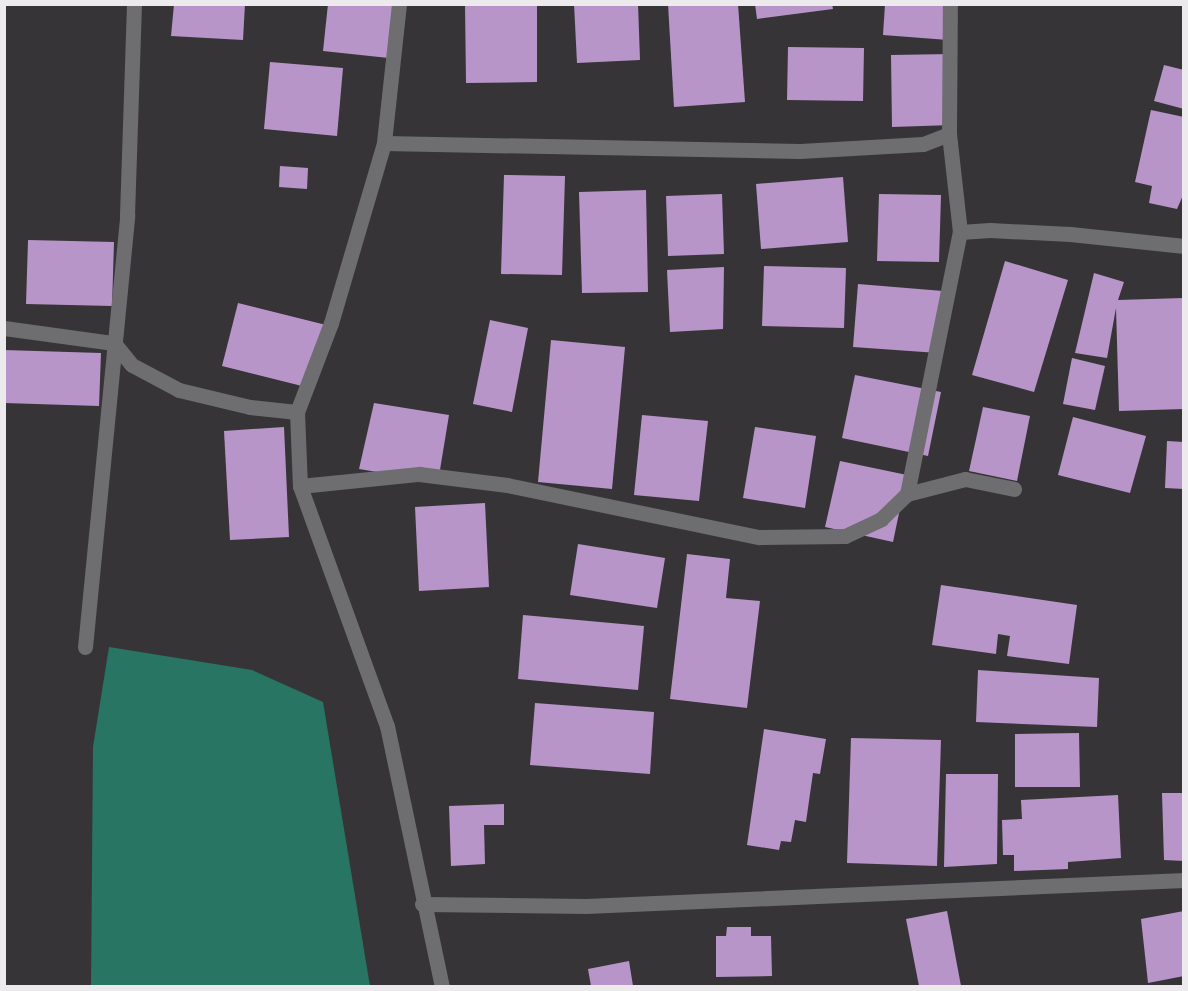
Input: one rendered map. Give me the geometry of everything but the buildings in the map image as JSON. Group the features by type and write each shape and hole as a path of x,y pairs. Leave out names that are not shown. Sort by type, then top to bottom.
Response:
{"street":[{"path":"85,647 128,215 134,4"},
{"path":"399,4 384,143 331,323 297,412 300,486 387,726 422,904 442,987"},
{"path":"907,494 960,232 949,134 950,4"},
{"path":"384,143 800,151 923,144 949,134"},
{"path":"960,232 1059,234 1184,246"},
{"path":"4,328 114,343 132,365 178,390 250,407 297,412"},
{"path":"300,486 419,474 507,485 759,537 845,536 881,519 907,494 965,479 1014,489"},
{"path":"422,904 586,906 1184,880"}],"shaded area":[{"path":"109,647 252,670 323,702 370,986 91,986 93,747"}]}
